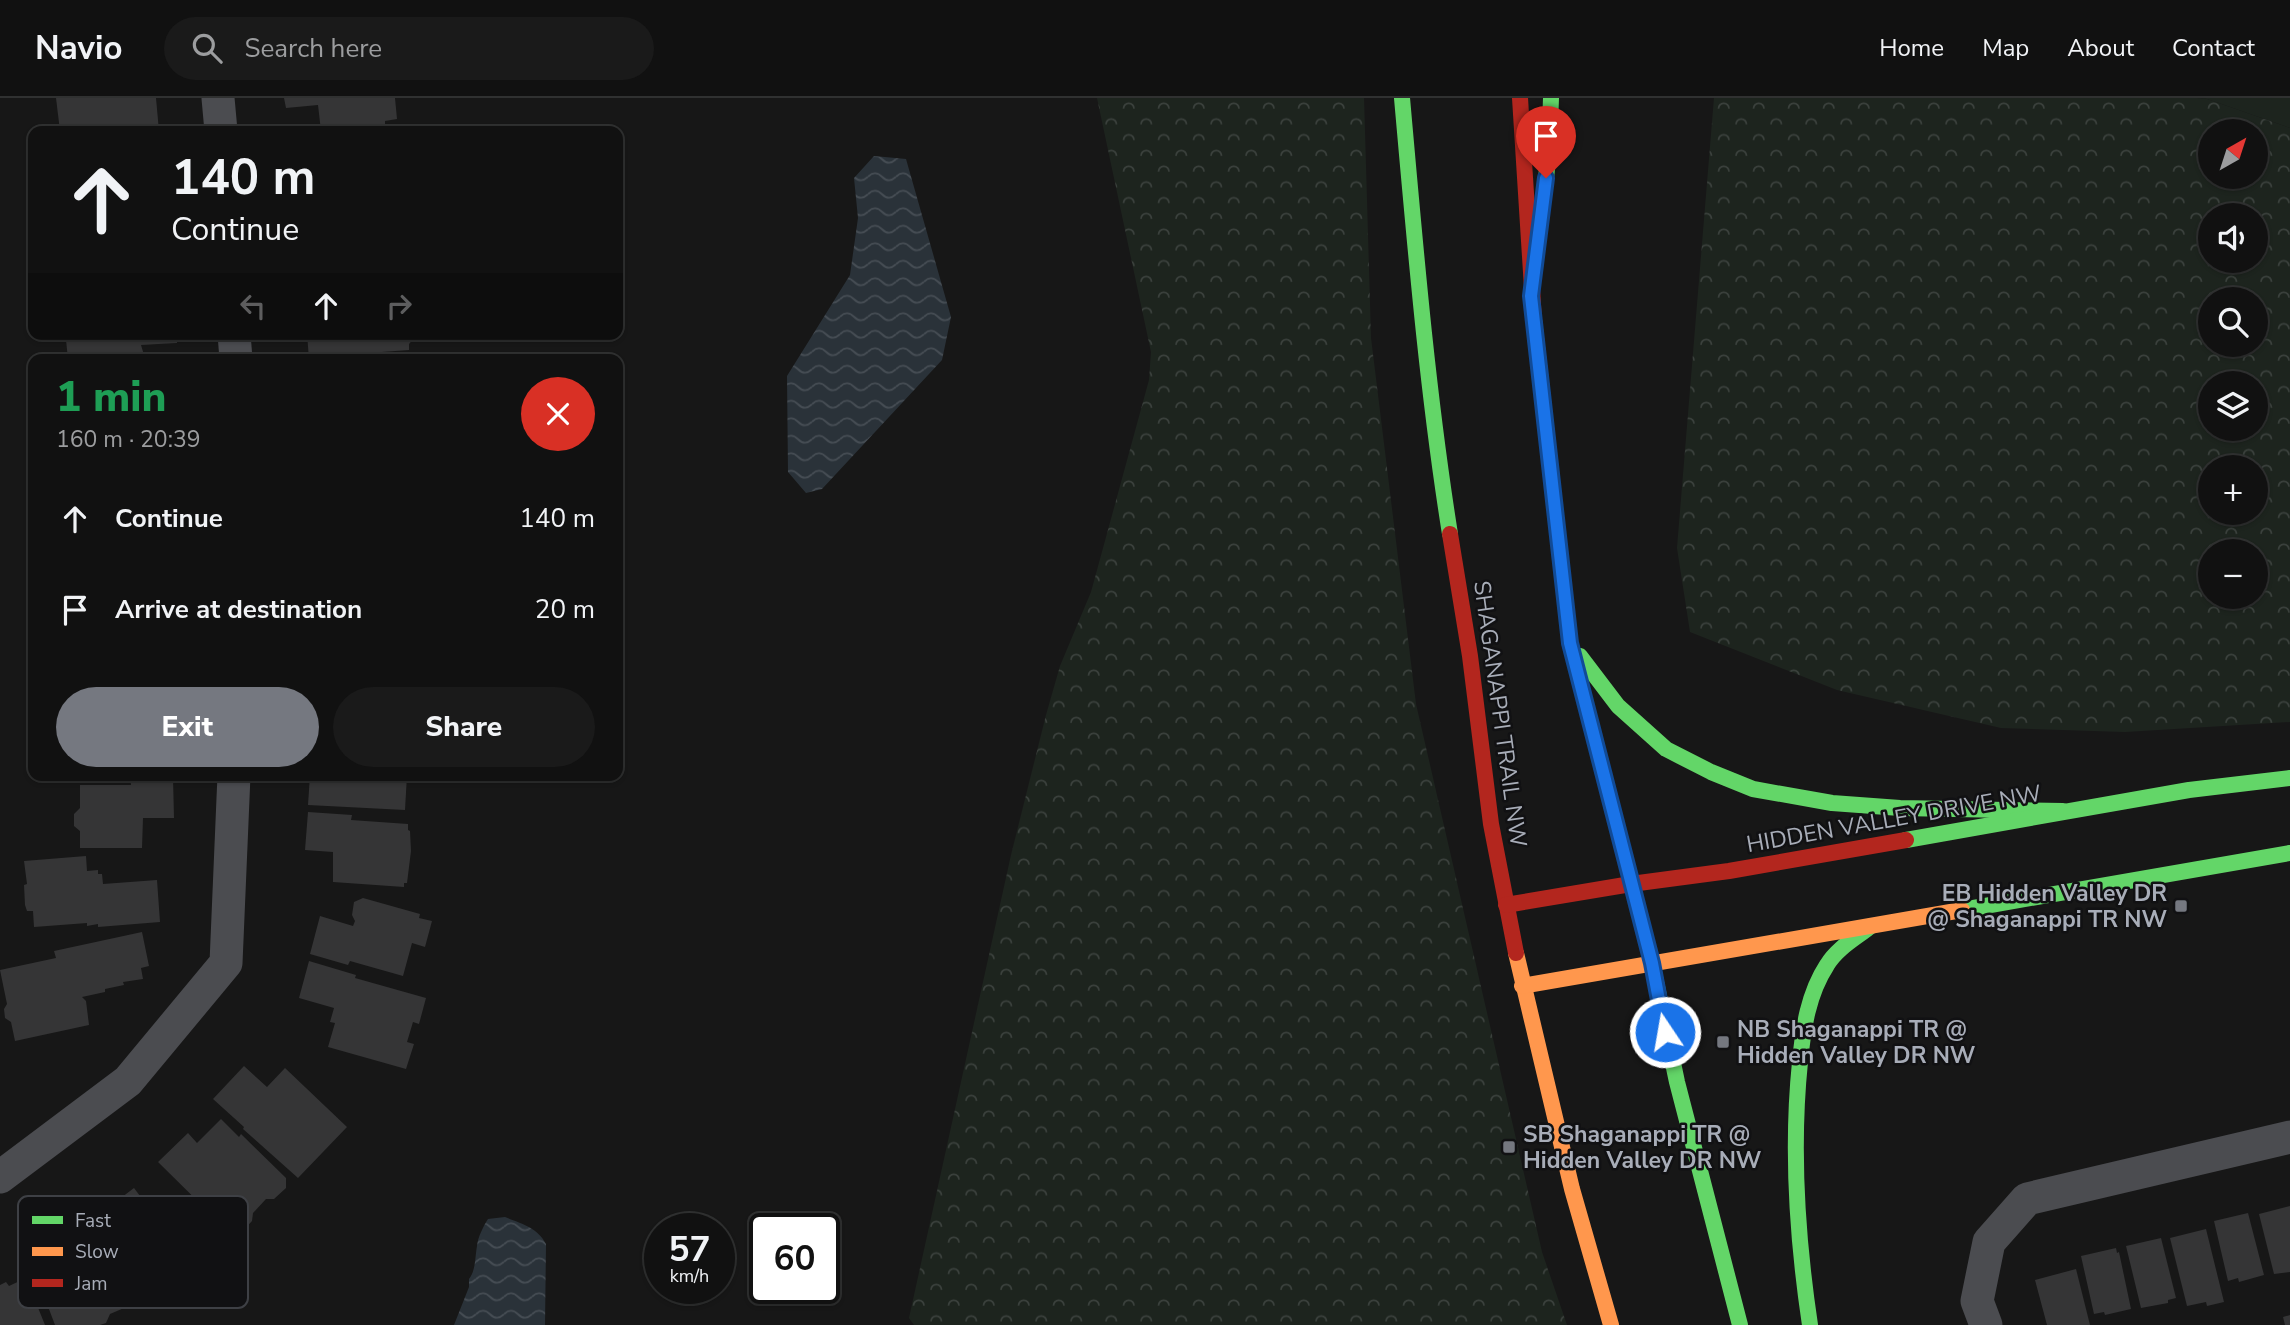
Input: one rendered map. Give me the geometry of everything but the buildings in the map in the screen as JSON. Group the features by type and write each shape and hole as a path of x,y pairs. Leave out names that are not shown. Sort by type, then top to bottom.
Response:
{"main road":[{"name":"SHAGANAPPI TRAIL NW","path":"1402,98 1436,444 1470,656 1491,824 1522,986 1572,1189 1611,1325"},
{"path":"1520,98 1531,296 1570,643 1652,963 1677,1082 1740,1325"},
{"path":"1531,296 1549,154 1551,98"},
{"path":"1570,643 1618,706 1666,750 1753,789 1845,804 1900,808 2063,811"},
{"name":"HIDDEN VALLEY DRIVE NW","path":"1506,905 1729,871 2189,790 2290,778"},
{"path":"1522,986 2290,853"},
{"path":"1810,1325 1794,1184 1795,1122 1805,1023 1808,1004 1828,962 1871,926"}],"street":[{"path":"218,98 221,126"},
{"path":"0,1176 128,1081 226,962 234,781"},
{"path":"1986,1325 1977,1301 1989,1242 2027,1199 2290,1137"}],"green space":[{"path":"1097,98 1364,98 1371,338 1416,704 1542,1252 1567,1325 914,1325 909,1318 1011,855 1046,715 1060,666 1091,592 1149,380 1151,352"},
{"path":"1714,98 2197,98 2264,119 2198,119 2198,189 2268,189 2268,120 2290,128 2290,722 2125,732 2001,728 1837,690 1690,632 1677,548"},
{"path":"2197,98 2290,98 2290,128 2268,119"}],"water":[{"path":"874,156 906,159 951,317 942,360 822,489 806,493 788,472 787,376 850,275 858,218 854,178"},
{"path":"505,1217 534,1230 546,1244 545,1325 454,1325 469,1287 483,1229 488,1219"}],"traffic: fast":[{"path":"1402,98 1428,371 1450,534"},
{"path":"1531,296 1549,154 1551,98"},
{"path":"1580,656 1618,706 1666,749 1753,789 1832,803 1900,808 2063,811"},
{"path":"1586,705 1652,963 1677,1082 1740,1325"},
{"path":"1906,840 2189,790 2290,778"},
{"path":"1962,910 2290,853"},
{"path":"1810,1325 1799,1227 1796,1161 1797,1095 1803,1037 1811,1000 1827,965 1841,948 1871,926"}],"traffic: slow":[{"path":"1534,320 1570,643 1586,705"},
{"path":"1522,986 1962,910"},
{"path":"1516,953 1572,1189 1611,1325"}],"traffic: jam":[{"path":"1520,98 1534,320"},
{"path":"1450,534 1470,656 1491,824 1516,953"},
{"path":"1506,905 1729,871 1906,840"}],"place":[{"name":"EB Hidden Valley DR @ Shaganappi TR NW","path":"2181,906"},
{"name":"NB Shaganappi TR @ Hidden Valley DR NW","path":"1723,1042"},
{"name":"SB Shaganappi TR @ Hidden Valley DR NW","path":"1509,1147"}],"route":[{"path":"1546,178 1531,296 1570,643 1652,963 1665,1032"}]}
